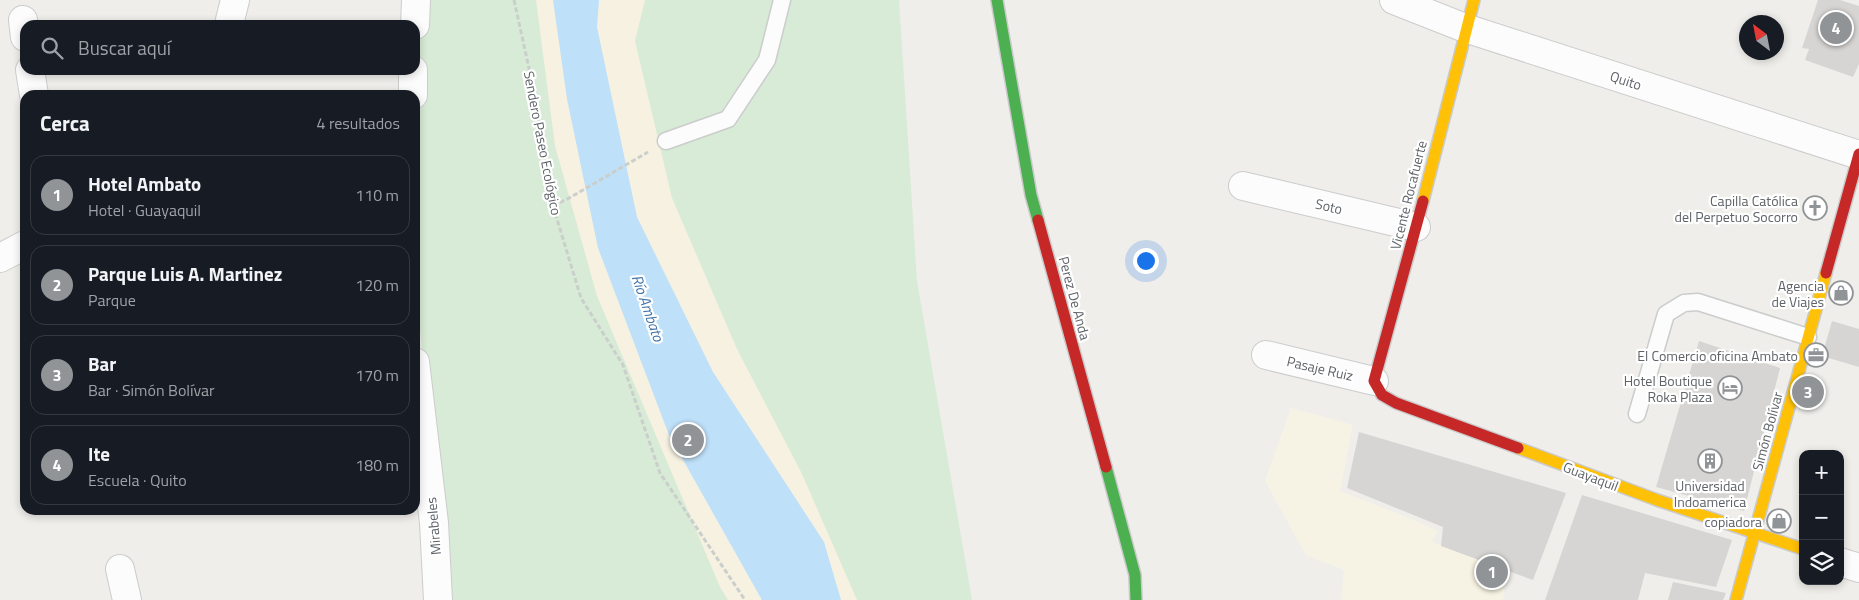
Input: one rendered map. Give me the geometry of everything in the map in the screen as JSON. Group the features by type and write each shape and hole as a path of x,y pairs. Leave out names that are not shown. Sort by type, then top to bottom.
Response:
{"street":[{"path":"415,20 416,0"},
{"name":"Perez De Anda","path":"997,0 1031,195 1136,575 1136,600"},
{"name":"Quito","path":"1394,0 1466,28 1859,155"},
{"name":"Vicente Rocafuerte","path":"1378,388 1416,227 1474,0"},
{"path":"31,75 33,90"},
{"path":"413,90 414,75"},
{"name":"Simón Bolívar","path":"1736,600 1859,155"},
{"name":"Soto","path":"1243,186 1416,227"},
{"path":"0,258 20,248"},
{"name":"Pasaje Ruiz","path":"1266,355 1378,388"},
{"name":"Guayaquil","path":"1378,388 1396,403 1657,500 1799,548"},
{"name":"Mirabeles","path":"420,404 434,523 438,600"},
{"path":"1844,563 1859,568"},
{"path":"120,569 127,600"}],"lane":[{"path":"666,141 728,119 767,60 782,0"},
{"path":"1637,414 1666,314 1684,303 1698,302 1808,337"}],"path":[{"name":"Sendero Paseo Ecológico","path":"514,0 532,82 553,206 581,298 623,365 660,473 745,600"},
{"path":"553,206 571,198 666,141"}],"shaded area":[{"path":"1291,408 1353,425 1340,491 1438,531 1431,542 1507,569 1503,600 1341,600 1344,570 1306,555 1265,481"}],"green space":[{"path":"421,0 899,0 917,281 972,600 448,600 420,328 420,90 418,90 418,75 420,75"}],"sand":[{"path":"536,0 645,0 635,41 672,198 737,349 802,474 857,600 728,600 720,587 597,296 555,146"}],"water":[{"name":"Río Ambato","path":"553,0 599,0 597,27 637,217 713,372 824,542 841,600 762,600 669,435 598,248 567,99"}],"building":[{"path":"1818,0 1840,0 1859,6 1859,64 1853,77 1805,60 1809,49 1802,48"},
{"path":"1832,321 1859,329 1859,367 1822,356"},
{"path":"1699,341 1780,368 1744,511 1656,487"},
{"path":"1359,432 1566,493 1533,580 1441,546 1443,527 1347,488"},
{"path":"1582,495 1732,540 1716,587 1645,573 1638,600 1545,600"},
{"path":"1673,582 1726,593 1723,600 1668,600"}],"traffic: fast":[{"path":"997,0 1031,195 1038,220"},
{"path":"1106,467 1135,575 1136,600"}],"traffic: slow":[{"path":"1423,201 1474,0"},
{"path":"1736,600 1826,273"},
{"path":"1518,448 1657,500 1799,548"}],"traffic: jam":[{"path":"1826,273 1859,154"},
{"path":"1423,201 1374,381 1382,395 1396,403 1518,448"},
{"path":"1038,220 1106,467"}],"place":[{"name":"Ite","path":"1836,28"},
{"name":"Capilla Católica del Perpetuo Socorro","path":"1815,208"},
{"name":"Agencia de Viajes","path":"1841,293"},
{"name":"El Comercio oficina Ambato","path":"1816,355"},
{"name":"Hotel Boutique Roka Plaza","path":"1730,388"},
{"name":"Bar","path":"1808,392"},
{"name":"Parque Luis A. Martinez","path":"688,440"},
{"name":"Universidad Indoamerica","path":"1710,461"},
{"name":"copiadora","path":"1779,521"},
{"name":"Hotel Ambato","path":"1492,572"}]}
